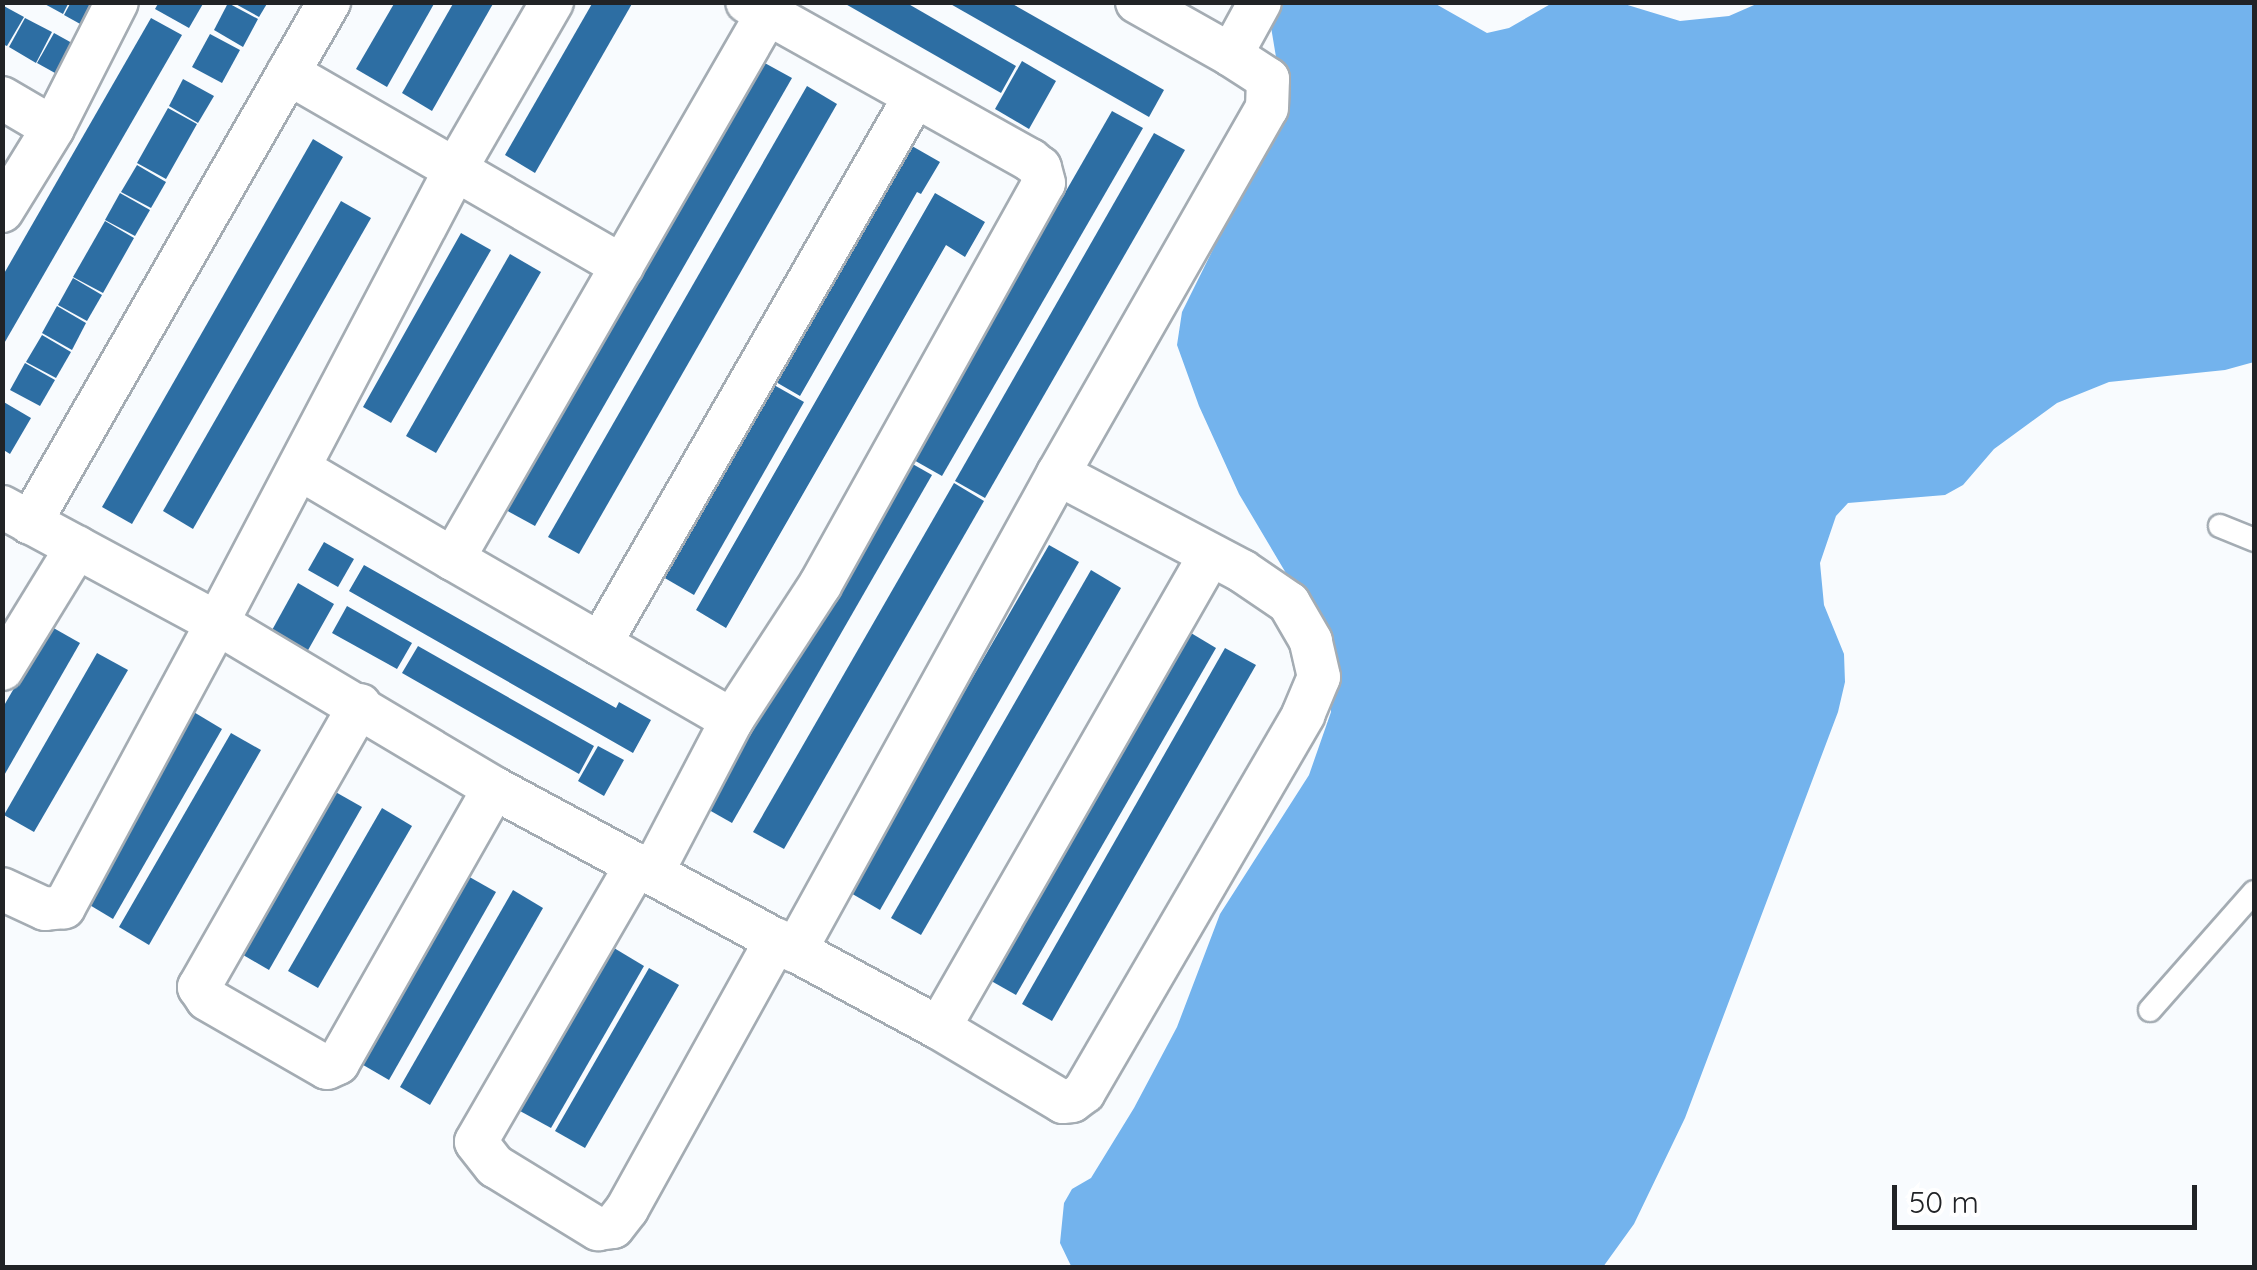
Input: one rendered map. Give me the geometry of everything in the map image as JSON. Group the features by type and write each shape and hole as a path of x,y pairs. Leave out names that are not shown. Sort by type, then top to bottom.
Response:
{"street":[{"path":"2,211 54,128 117,2"},
{"path":"329,2 16,515 217,622 494,788 939,1028 1063,1102 1084,1092 1303,715 1319,677 1310,641 1289,604 1210,555 1058,474"},
{"path":"2,888 46,909 64,906 300,469 455,170 552,2"},
{"path":"453,559 622,266 757,8 1040,168 1043,191 820,585 732,720 476,1142 495,1166 598,1229 613,1226 627,1209 785,946 1267,108 1268,79 1137,2"},
{"path":"1232,55 1260,2"},
{"path":"288,74 622,266"},
{"path":"2,98 54,128"},
{"path":"600,644 914,98"},
{"path":"300,469 732,720"},
{"path":"2,669 76,547"},
{"path":"939,1028 1210,555"},
{"path":"360,705 200,987 206,999 328,1068 338,1063 494,788"}],"lane":[{"path":"2220,526 2254,540"},
{"path":"2150,1010 2246,909 2254,892"}],"water":[{"path":"1554,2 1621,3 1680,21 1729,16 1761,2 2254,3 2254,362 2225,370 2109,382 2057,403 1994,449 1963,485 1945,495 1848,503 1836,516 1820,563 1824,605 1844,654 1845,682 1838,712 1685,1118 1634,1224 1603,1267 1072,1268 1060,1243 1064,1203 1072,1189 1091,1178 1134,1108 1177,1027 1220,914 1309,775 1331,712 1328,657 1299,595 1239,494 1199,406 1177,345 1182,312 1240,195 1278,69 1270,21 1280,3 1434,3 1487,33 1509,28"}],"building":[{"path":"41,2 69,2 63,14"},
{"path":"71,2 106,2 91,30 64,15"},
{"path":"159,2 204,2 189,28 155,9"},
{"path":"232,2 268,2 259,17"},
{"path":"395,2 435,2 387,87 356,69"},
{"path":"454,2 494,2 432,111 402,93"},
{"path":"593,2 633,2 535,173 505,155"},
{"path":"842,2 905,2 1016,66 1001,93"},
{"path":"947,2 1009,2 1164,90 1149,117"},
{"path":"228,3 258,19 243,47 214,30"},
{"path":"2,5 24,17 7,46 2,44"},
{"path":"25,18 52,32 36,63 9,47"},
{"path":"151,18 182,35 2,347 2,277"},
{"path":"54,33 81,48 64,78 37,63"},
{"path":"210,34 240,50 222,83 192,67"},
{"path":"761,61 792,78 535,526 504,509"},
{"path":"1022,61 1056,81 1029,129 995,109"},
{"path":"183,79 214,96 198,123 169,106"},
{"path":"807,86 837,104 579,554 548,537"},
{"path":"168,108 197,124 166,179 137,163"},
{"path":"1112,111 1143,128 942,476 912,459"},
{"path":"1154,133 1185,150 985,498 955,481"},
{"path":"313,139 343,157 132,524 102,507"},
{"path":"905,142 940,162 921,194 917,192 800,396 769,378"},
{"path":"137,165 166,182 151,208 121,192"},
{"path":"120,193 150,210 135,236 105,220"},
{"path":"935,193 985,222 965,257 946,245 726,628 696,610"},
{"path":"341,201 371,218 193,529 163,511"},
{"path":"105,221 134,238 103,293 73,277"},
{"path":"461,233 491,250 391,423 363,407"},
{"path":"510,254 541,272 436,453 406,436"},
{"path":"73,278 102,295 87,321 58,305"},
{"path":"57,306 86,323 72,350 42,333"},
{"path":"42,335 71,352 56,378 26,362"},
{"path":"25,363 55,380 40,406 10,390"},
{"path":"774,385 804,402 694,595 663,577"},
{"path":"2,401 31,418 10,454 2,449"},
{"path":"902,458 932,475 732,823 702,806"},
{"path":"954,483 984,501 784,849 753,832"},
{"path":"324,542 354,559 338,587 308,570"},
{"path":"1049,545 1079,562 880,910 849,892"},
{"path":"364,565 616,708 619,702 651,720 633,753 349,591"},
{"path":"1091,570 1121,588 921,935 891,918"},
{"path":"298,583 334,604 307,652 271,632"},
{"path":"347,606 412,643 397,669 332,633"},
{"path":"50,626 80,643 2,779 2,709"},
{"path":"1186,630 1216,648 1016,995 986,978"},
{"path":"418,646 594,746 579,774 402,673"},
{"path":"1225,648 1256,665 1052,1021 1022,1004"},
{"path":"97,653 128,670 34,832 4,815"},
{"path":"192,711 222,729 113,919 83,901"},
{"path":"231,733 261,750 149,945 119,927"},
{"path":"598,746 624,760 604,796 578,781"},
{"path":"332,790 362,807 269,970 238,952"},
{"path":"382,808 412,826 318,988 288,971"},
{"path":"466,875 496,892 389,1080 358,1062"},
{"path":"513,890 543,908 430,1105 400,1087"},
{"path":"614,948 644,966 551,1128 520,1111"},
{"path":"649,968 679,985 585,1148 555,1131"}]}
